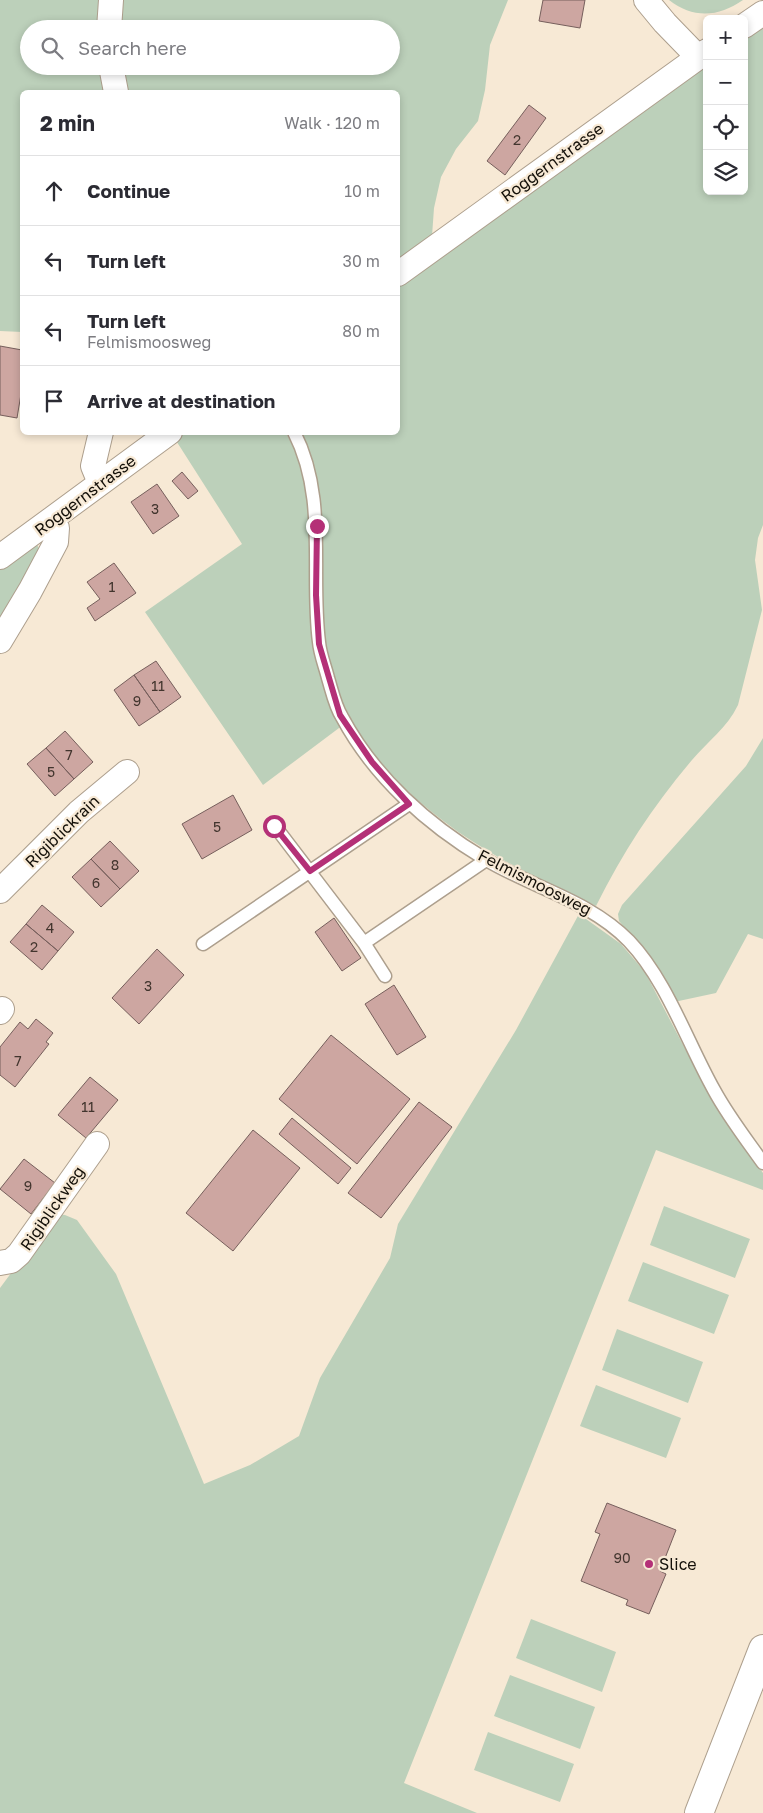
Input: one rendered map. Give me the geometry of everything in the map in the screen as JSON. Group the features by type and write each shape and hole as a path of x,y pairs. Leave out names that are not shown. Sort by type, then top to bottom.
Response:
{"street":[{"path":"110,20 111,0"},
{"path":"646,0 665,23 702,54"},
{"path":"748,23 763,13"},
{"name":"Roggernstrasse","path":"400,273 702,54"},
{"path":"113,75 116,90"},
{"path":"100,483 93,466 101,435"},
{"name":"Roggernstrasse","path":"0,557 166,435"},
{"path":"0,641 56,542 57,528 51,520"},
{"name":"Rigiblickrain","path":"0,892 79,812 127,772"},
{"name":"Rigiblickweg","path":"0,1263 11,1261 19,1254 97,1144"},
{"path":"699,1813 763,1649"}],"lane":[{"name":"Felmismoosweg","path":"295,435 306,462 317,526 316,595 319,644 340,715 352,735 372,762 409,804 486,860 598,914 630,941 653,971 714,1091 763,1163"},
{"path":"203,944 409,804"},
{"path":"274,826 364,943 385,976"},
{"path":"364,943 486,860"}],"green space":[{"path":"0,0 104,0 103,20 20,20 20,75 106,75 110,90 20,90 20,332 0,331"},
{"path":"115,0 508,0 490,45 485,90 478,121 456,149 441,177 434,208 432,236 400,260 400,90 119,90 115,75 400,75 400,20 112,20"},
{"path":"669,0 743,0 725,10 697,13 678,6"},
{"path":"763,26 763,525 758,538 755,560 762,610 738,705 734,713 664,795 628,848 596,906 514,866 460,833 407,790 383,765 363,738 346,709 333,678 325,644 319,513 313,482 298,435 400,435 400,280 523,191 644,112 703,69 703,195 748,195 748,36"},
{"path":"182,435 287,435 297,454 305,484 309,512 311,587 343,725 263,785 145,612 242,544 175,439"},
{"path":"37,544 40,552 0,623 0,566"},
{"path":"763,738 763,939 748,934 716,993 674,1002 653,962 619,921 618,914 622,905 746,766"},
{"path":"579,914 621,944 645,972 705,1087 728,1125 763,1173 763,1190 656,1150 404,1783 477,1813 0,1813 0,1288 55,1214 65,1215 77,1220 116,1274 204,1484 250,1465 299,1436 320,1378 390,1258 398,1224 516,1030"},
{"path":"664,1206 750,1239 735,1278 650,1245"},
{"path":"643,1262 729,1295 714,1334 628,1301"},
{"path":"617,1329 703,1362 688,1403 602,1370"},
{"path":"596,1385 681,1418 666,1458 580,1426"},
{"path":"531,1619 616,1652 602,1692 516,1658"},
{"path":"510,1675 595,1707 580,1749 494,1716"},
{"path":"488,1732 574,1764 560,1802 474,1770"}],"building":[{"path":"543,0 585,0 580,28 539,21"},
{"path":"529,105 546,118 505,175 487,161"},
{"path":"0,346 20,350 20,400 17,418 0,415"},
{"path":"182,472 198,491 188,499 172,481"},
{"path":"157,484 179,516 153,534 131,502"},
{"path":"114,563 136,593 95,621 87,608 100,599 87,582"},
{"path":"156,661 181,697 160,712 134,675"},
{"path":"134,675 160,712 139,726 114,690"},
{"path":"65,731 93,762 74,779 46,748"},
{"path":"46,748 74,779 55,796 27,764"},
{"path":"233,795 252,830 202,859 182,824"},
{"path":"110,841 139,871 120,889 91,859"},
{"path":"91,859 120,889 101,907 72,877"},
{"path":"42,905 74,932 58,951 26,924"},
{"path":"334,918 361,958 342,971 315,932"},
{"path":"26,924 58,951 42,970 10,942"},
{"path":"157,949 184,975 139,1024 112,998"},
{"path":"394,985 426,1037 397,1055 365,1004"},
{"path":"36,1019 53,1033 46,1042 49,1044 15,1087 0,1075 0,1047 20,1022 28,1029"},
{"path":"331,1035 410,1099 357,1164 279,1099"},
{"path":"90,1077 118,1100 86,1138 58,1115"},
{"path":"419,1102 452,1127 381,1218 348,1193"},
{"path":"292,1118 351,1168 338,1184 279,1134"},
{"path":"253,1130 300,1168 233,1251 186,1213"},
{"path":"24,1159 55,1183 31,1214 0,1189"},
{"path":"607,1503 676,1530 660,1571 666,1574 649,1614 626,1605 628,1600 581,1581 600,1534 595,1532"}],"place":[{"name":"Slice","path":"649,1564"}],"route":[{"path":"274,826 310,871 409,804 372,762 340,715 319,644 316,595 317,526"}]}
